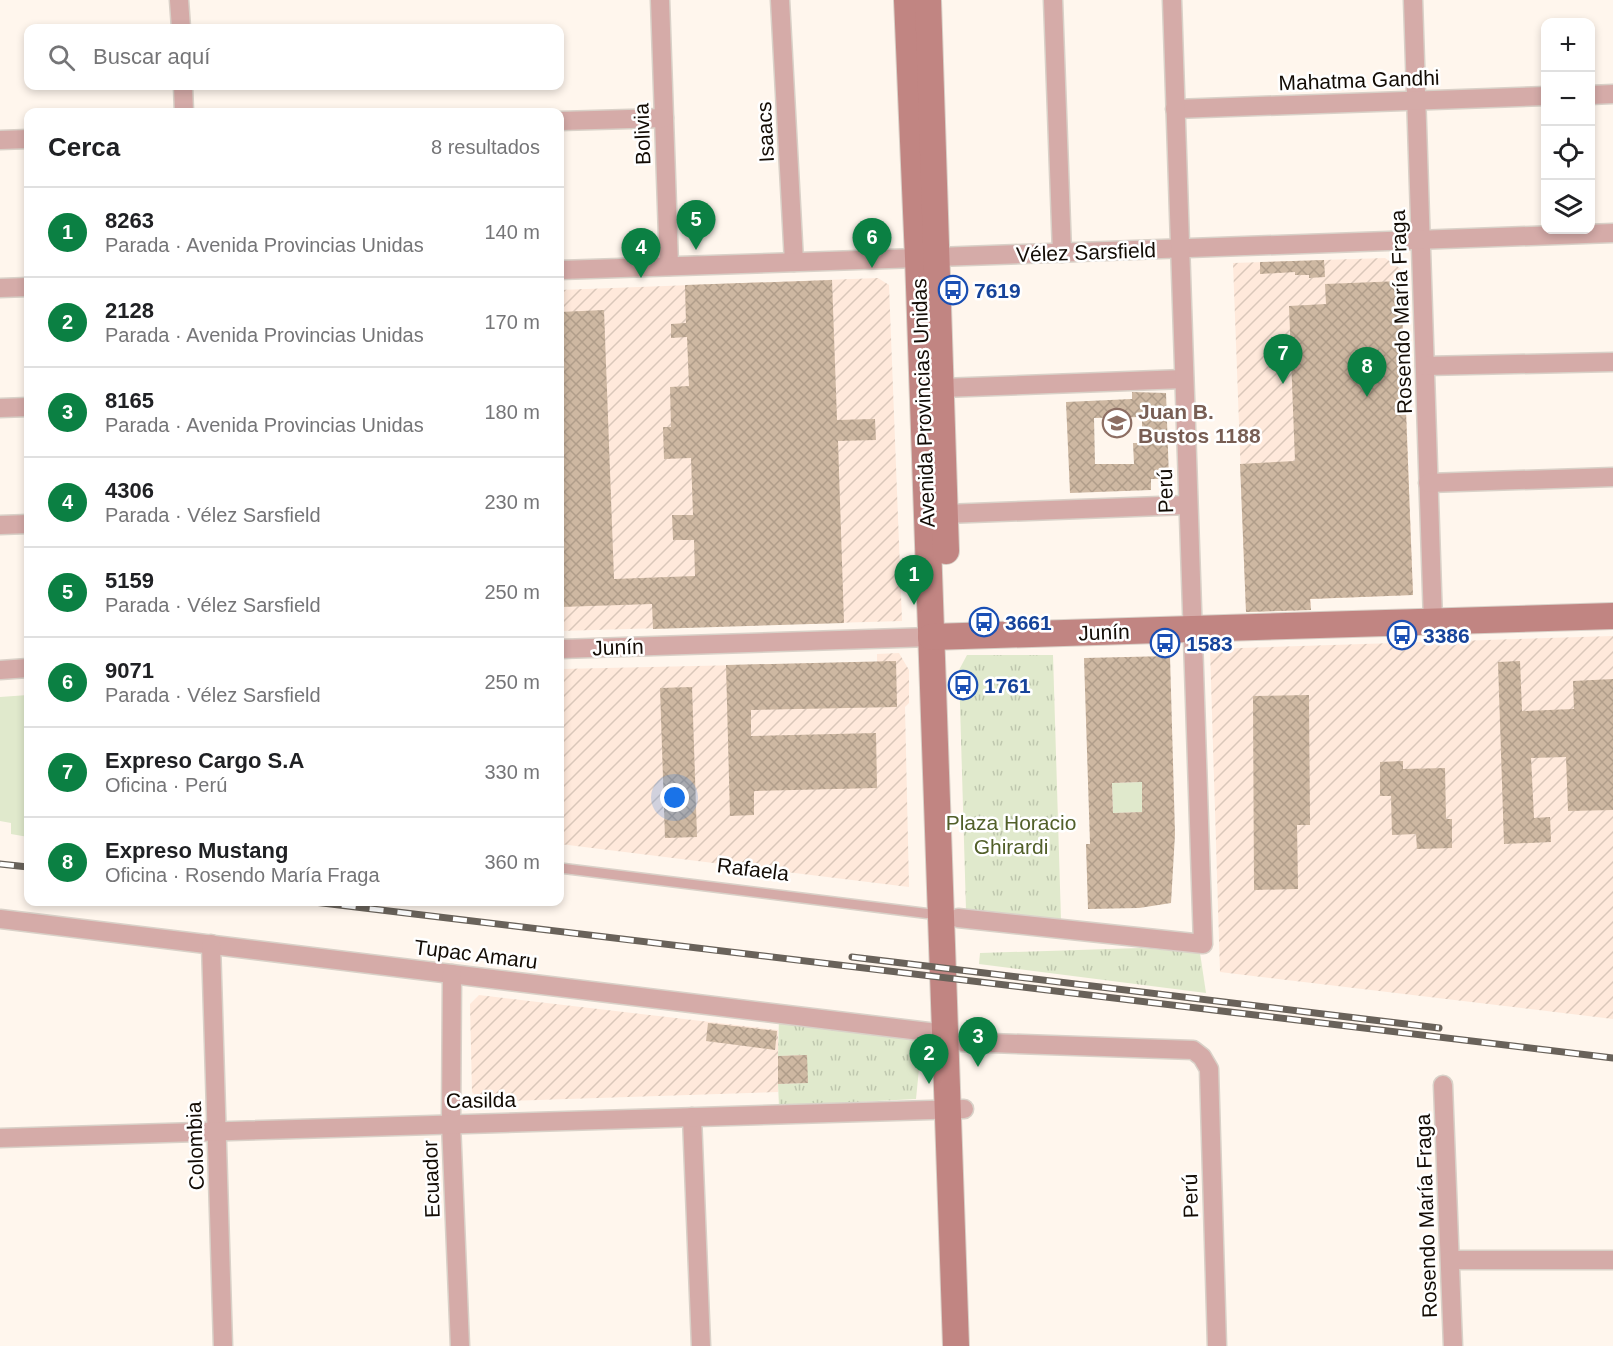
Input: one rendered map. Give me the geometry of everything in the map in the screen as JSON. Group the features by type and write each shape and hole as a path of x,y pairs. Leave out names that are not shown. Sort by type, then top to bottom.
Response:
{"main road":[{"name":"Avenida Provincias Unidas","path":"907,0 927,258 941,388 945,514 940,637"},
{"name":"Avenida Provincias Unidas","path":"928,0 927,258 956,1109 956,1346"},
{"name":"Junín","path":"940,637 1613,616"},
{"name":"Avenida Provincias Unidas","path":"956,1109 972,1346"}],"street":[{"path":"179,0 181,24"},
{"name":"Bolivia","path":"660,0 669,266"},
{"name":"Isaacs","path":"780,0 794,262"},
{"path":"1053,0 1062,253"},
{"name":"Perú","path":"1172,0 1203,944"},
{"name":"Rosendo María Fraga","path":"1413,0 1433,622"},
{"path":"183,90 184,108"},
{"path":"1595,95 1613,94"},
{"name":"Mahatma Gandhi","path":"1175,109 1541,96"},
{"path":"564,121 664,118"},
{"path":"0,140 24,139"},
{"name":"Vélez Sarsfield","path":"564,270 1613,233"},
{"path":"0,288 24,287"},
{"path":"1425,366 1613,362"},
{"path":"941,388 1184,379"},
{"path":"0,408 24,407"},
{"path":"1428,483 1613,477"},
{"path":"945,514 1188,505"},
{"path":"0,525 24,524"},
{"name":"Junín","path":"564,649 940,637"},
{"path":"0,670 24,668"},
{"name":"Rafaela","path":"950,917 1203,944"},
{"name":"Tupac Amaru","path":"0,919 954,1038 1193,1050"},
{"name":"Colombia","path":"211,944 223,1346"},
{"name":"Ecuador","path":"452,974 451,1123 460,1346"},
{"name":"Perú","path":"1193,1050 1202,1057 1209,1069 1217,1346"},
{"name":"Rosendo María Fraga","path":"1443,1085 1453,1346"},
{"name":"Casilda","path":"0,1138 956,1109"},
{"path":"692,1118 701,1346"},
{"path":"1450,1260 1613,1260"}],"lane":[{"name":"Rafaela","path":"564,869 950,917"}],"shaded area":[{"path":"1385,258 1401,269 1413,595 1311,599 1311,610 1246,612 1233,263"},
{"path":"878,278 889,285 902,621 564,631 564,290"},
{"path":"1613,636 1613,1019 1220,972 1210,649"},
{"path":"899,653 909,670 909,703 905,707 909,887 564,844 564,669 877,662 877,654"},
{"path":"479,995 778,1030 778,1056 807,1055 778,1084 778,1092 482,1102 472,1092 470,1004"}],"green space":[{"name":"Plaza Horacio Ghirardi","path":"967,655 1053,655 1061,920 966,910 959,670"},
{"path":"24,695 24,836 11,834 11,823 0,821 0,697"},
{"path":"1142,782 1142,812 1113,813 1112,783"},
{"path":"1140,948 1200,953 1206,993 979,964 980,953"},
{"path":"779,1017 922,1039 916,1099 779,1106 778,1084 807,1083 807,1055 778,1056"}],"building":[{"path":"1324,260 1325,277 1309,278 1309,275 1295,275 1295,272 1260,274 1260,262"},
{"path":"832,280 837,420 875,419 876,440 838,441 844,623 653,629 652,604 564,607 564,312 604,310 614,579 695,576 694,540 673,540 672,515 693,515 691,458 664,459 663,427 671,427 670,387 689,386 687,337 671,338 671,324 686,323 685,285"},
{"path":"1401,281 1413,595 1310,599 1311,610 1246,612 1240,464 1295,461 1289,306 1326,304 1325,284"},
{"name":"Juan B. Bustos 1188","path":"1132,392 1166,393 1169,479 1151,479 1151,490 1070,493 1066,402 1132,399","holes":["1142,417 1142,443 1133,443 1134,464 1095,464 1094,418"]},
{"path":"1170,656 1175,834 1171,903 1139,908 1088,909 1086,844 1090,844 1084,658","holes":["1142,782 1142,812 1113,813 1112,783"]},
{"path":"896,661 897,707 751,710 751,736 876,733 877,788 754,791 754,815 730,816 726,665"},
{"path":"1520,661 1522,711 1574,709 1573,681 1613,679 1613,810 1568,811 1566,757 1531,758 1534,818 1550,817 1551,842 1504,844 1498,662"},
{"path":"692,687 697,837 665,838 660,688"},
{"path":"1309,695 1310,825 1297,825 1298,889 1254,890 1253,696"},
{"path":"1403,761 1403,769 1445,768 1446,819 1452,819 1452,848 1417,849 1416,834 1392,835 1391,796 1380,796 1380,762"},
{"path":"708,1023 777,1031 775,1050 706,1041"},
{"path":"807,1055 808,1083 778,1084 778,1056"}],"railway":[{"path":"0,864 24,867"},
{"path":"347,906 1613,1058"},
{"path":"852,957 1439,1028"}],"place":[{"name":"5159","path":"696,250"},
{"name":"9071","path":"872,268"},
{"name":"4306","path":"641,278"},
{"name":"7619","path":"953,290"},
{"name":"Expreso Cargo S.A","path":"1283,384"},
{"name":"Expreso Mustang","path":"1367,397"},
{"name":"Juan B. Bustos 1188","path":"1117,423"},
{"name":"8263","path":"914,605"},
{"name":"3661","path":"984,622"},
{"name":"3386","path":"1402,635"},
{"name":"1583","path":"1165,643"},
{"name":"1761","path":"963,685"},
{"name":"8165","path":"978,1067"},
{"name":"2128","path":"929,1084"}]}
